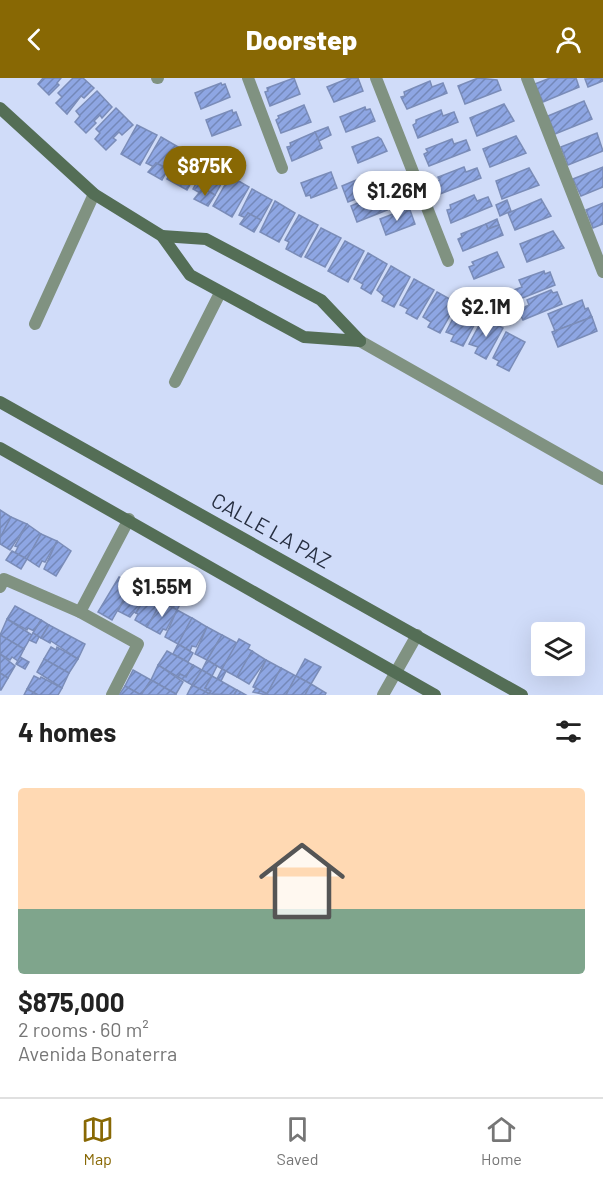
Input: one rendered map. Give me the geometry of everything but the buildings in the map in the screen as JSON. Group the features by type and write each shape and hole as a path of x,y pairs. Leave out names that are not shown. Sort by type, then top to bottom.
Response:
{"main road":[{"path":"0,108 94,194 162,236 190,275 304,337 360,341"},
{"path":"162,236 206,239 321,300 360,341"},
{"name":"CALLE LA PAZ","path":"0,402 522,695"},
{"path":"0,448 129,519 435,695"}],"street":[{"path":"248,78 282,168"},
{"path":"376,78 448,261"},
{"path":"527,78 603,272"},
{"path":"35,324 94,194"},
{"path":"175,382 220,293"},
{"path":"360,341 603,479"},
{"path":"80,612 129,519"},
{"path":"0,587 4,579 80,612 138,644 112,695"},
{"path":"382,695 417,635"}]}
